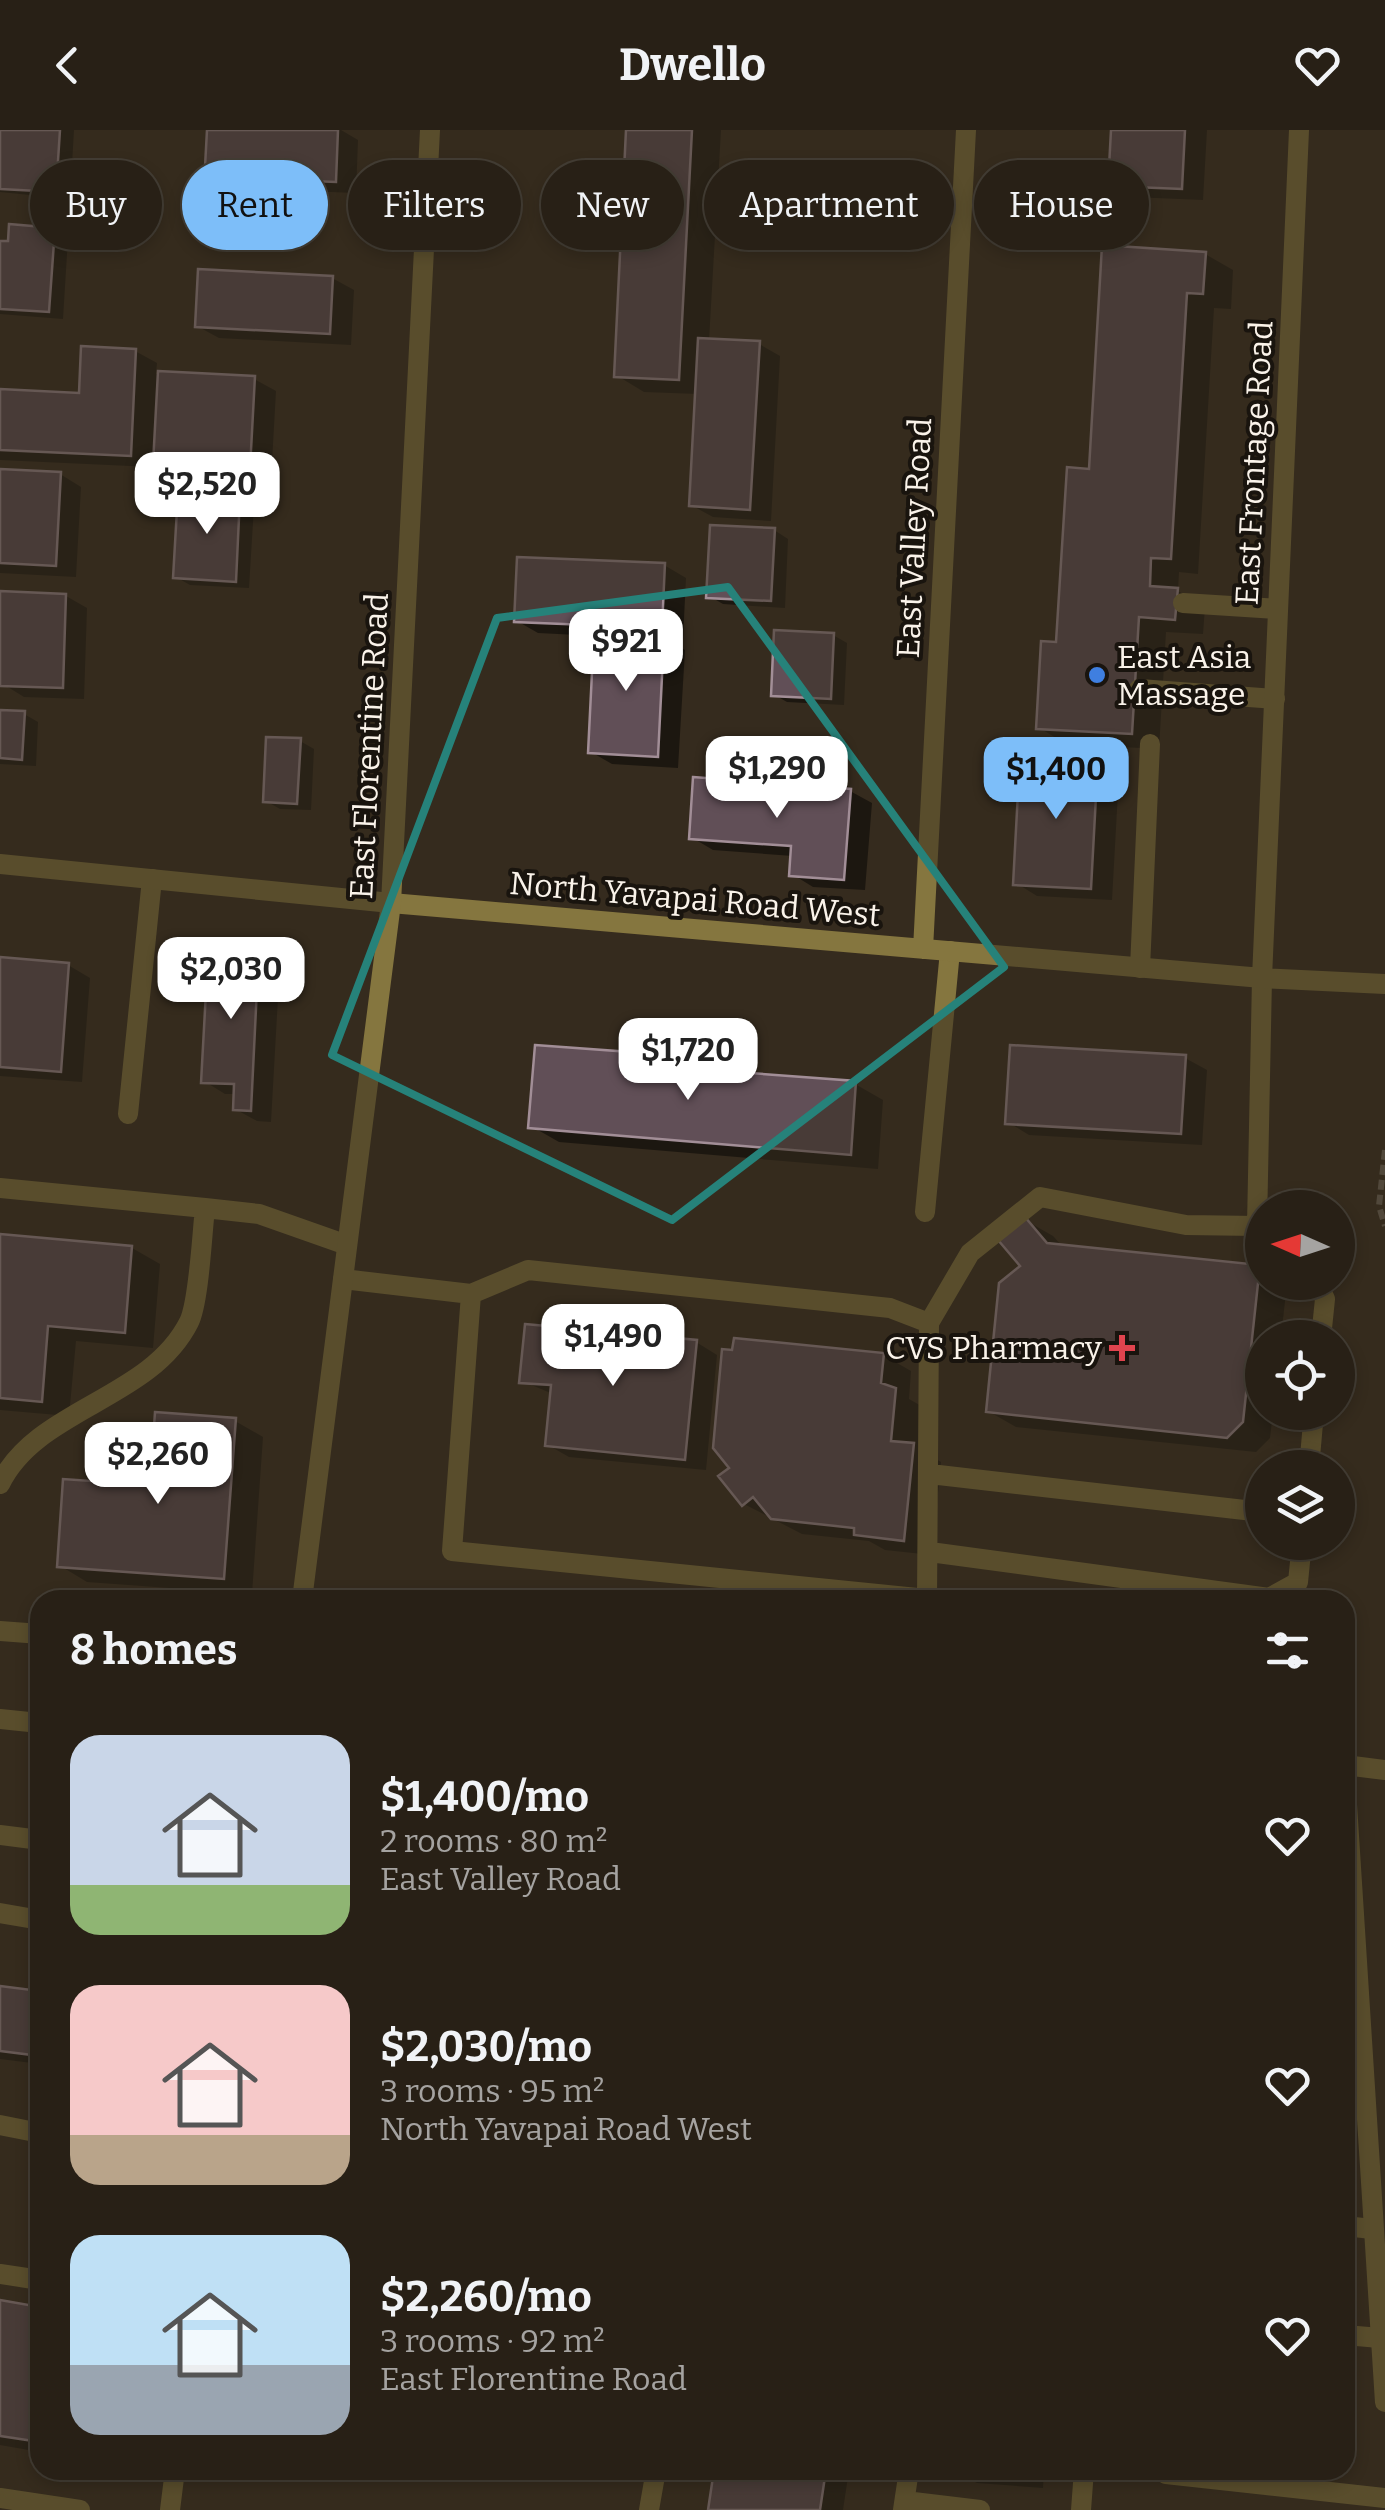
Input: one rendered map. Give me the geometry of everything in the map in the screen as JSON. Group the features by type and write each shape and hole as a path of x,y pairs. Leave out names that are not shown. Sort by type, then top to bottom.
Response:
{"street":[{"name":"East Florentine Road","path":"303,1590 392,903 430,130"},
{"name":"East Valley Road","path":"923,949 966,130"},
{"name":"East Frontage Road","path":"1260,1190 1262,978 1299,130"},
{"path":"1183,603 1278,610"},
{"path":"1139,689 1274,699"},
{"path":"1140,968 1150,744"},
{"name":"North Yavapai Road West","path":"0,864 950,952 1262,978 1385,984"},
{"path":"128,1114 152,878"},
{"path":"925,1212 950,952"},
{"path":"0,1188 260,1214 347,1245"},
{"path":"928,1590 929,1323 970,1253 1040,1196 1186,1225 1245,1227"},
{"path":"0,1484 13,1458 156,1365 190,1321 206,1208"},
{"path":"343,1279 471,1294 528,1270 890,1308 929,1323"},
{"path":"471,1294 452,1550 832,1590"},
{"path":"930,1474 1245,1510"},
{"path":"930,1552 1210,1590"},
{"path":"1284,1590 1298,1582 1300,1560"},
{"path":"0,1630 30,1633"},
{"path":"0,1719 30,1722"},
{"path":"1355,1766 1385,1770"},
{"path":"0,1835 30,1839"},
{"path":"0,1913 30,1918"},
{"path":"1355,1942 1385,2402"},
{"path":"0,2125 30,2130"},
{"path":"1355,2227 1372,2230"},
{"path":"0,2274 30,2278"},
{"path":"1355,2336 1380,2338"},
{"path":"170,2510 174,2480"},
{"path":"648,2510 654,2480"},
{"path":"908,2480 904,2506 980,2510"},
{"path":"1081,2510 1083,2480"},
{"path":"1221,2480 1385,2498"},
{"path":"0,2498 80,2510"}],"path":[{"path":"1385,1150 1378,1206 1385,1226"}],"highlighted area":[{"path":"728,587 1004,967 672,1220 332,1055 497,618"}],"building":[{"path":"0,130 60,130 58,160 30,160 30,191 0,189"},
{"path":"207,130 338,130 336,182 328,182 328,160 205,160"},
{"path":"626,130 692,130 679,380 614,377 620,250 684,250 684,160 625,160"},
{"path":"1111,130 1185,130 1182,189 1149,188 1149,160 1109,160"},
{"path":"9,224 30,226 30,250 53,250 49,312 0,309 0,241 8,241"},
{"path":"1102,250 1206,252 1203,294 1187,293 1171,559 1151,558 1150,586 1178,588 1175,620 1139,617 1132,734 1036,729 1041,641 1056,642 1067,467 1089,469"},
{"path":"198,269 333,276 330,334 195,327"},
{"path":"698,338 760,341 750,510 689,506"},
{"path":"81,346 136,349 131,456 0,450 0,389 79,393"},
{"path":"158,371 255,376 250,469 153,464"},
{"path":"0,469 61,472 56,566 0,563"},
{"path":"178,492 240,496 236,582 173,578"},
{"path":"710,525 775,528 771,601 706,598"},
{"path":"517,557 665,563 662,628 514,622"},
{"path":"0,591 66,594 63,688 0,686"},
{"path":"774,630 834,633 831,699 771,696"},
{"path":"594,632 664,636 658,757 588,753"},
{"path":"0,710 25,711 22,760 0,758"},
{"path":"266,737 301,738 297,804 263,802"},
{"path":"1020,755 1098,759 1091,889 1013,885"},
{"path":"693,777 851,789 844,880 789,876 791,846 689,839"},
{"path":"215,944 259,947 251,1111 233,1110 234,1084 201,1083 207,973 214,973"},
{"path":"0,957 69,963 61,1072 0,1067"},
{"path":"535,1045 630,1052 629,1064 856,1081 851,1155 528,1128"},
{"path":"1010,1045 1186,1055 1181,1134 1005,1124"},
{"name":"CVS Pharmacy","path":"1025,1217 1047,1243 1245,1263 1245,1300 1256,1300 1254,1320 1245,1320 1243,1422 1227,1438 986,1412 999,1283 1020,1266 998,1240"},
{"path":"0,1234 132,1246 125,1333 48,1326 42,1402 0,1398"},
{"path":"525,1324 697,1340 685,1460 545,1446 551,1385 519,1383"},
{"path":"734,1338 884,1353 881,1383 896,1388 891,1441 914,1443 904,1541 854,1535 854,1528 771,1519 753,1497 742,1506 718,1476 729,1468 713,1448 722,1349 732,1350"},
{"path":"155,1412 236,1418 224,1579 57,1567 63,1479 150,1485"},
{"path":"0,1986 30,1990 30,2055 0,2051"},
{"path":"0,2300 30,2305 30,2440 0,2436"},
{"path":"712,2480 824,2480 820,2510 708,2510"}],"place":[{"name":"East Asia Massage","path":"1097,675"},
{"name":"CVS Pharmacy","path":"1122,1348"}]}
